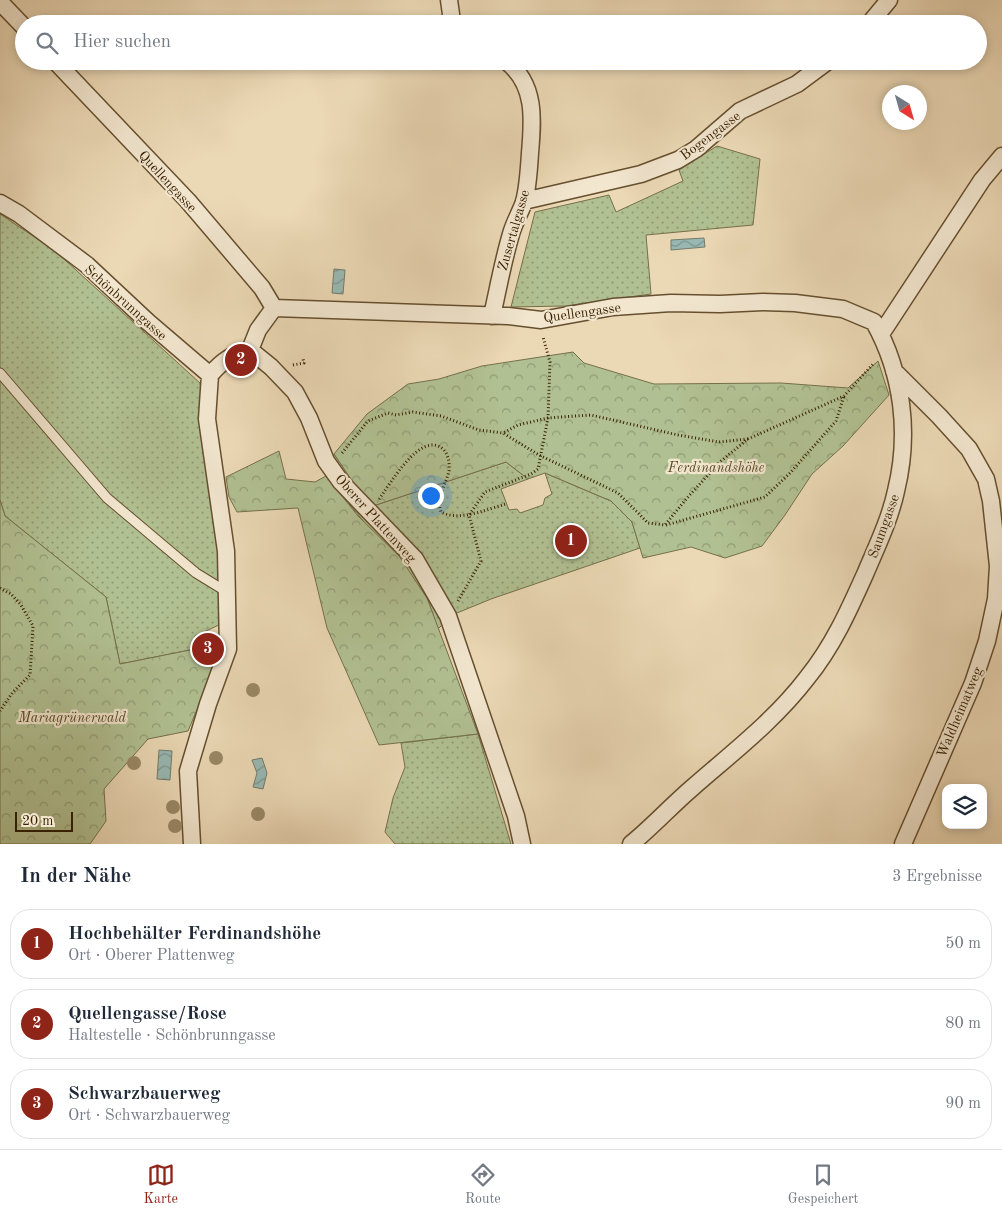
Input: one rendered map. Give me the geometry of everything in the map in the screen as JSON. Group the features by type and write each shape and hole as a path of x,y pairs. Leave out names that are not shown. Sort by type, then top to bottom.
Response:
{"street":[{"path":"448,0 451,15"},
{"path":"876,15 888,0"},
{"path":"0,2 15,18"},
{"name":"Quellengasse","path":"64,70 188,201 262,288 274,308 492,316 541,320 622,306 671,303 795,303 843,309 874,322 883,340"},
{"name":"Zusertalgasse","path":"492,316 511,232 524,201 529,165 532,122 531,101 525,83 516,70"},
{"name":"Bogengasse","path":"524,201 641,174 678,160 696,149 740,111 771,98 797,84 816,70"},
{"path":"883,340 982,180 1002,156"},
{"name":"Schönbrunngasse","path":"0,203 19,214 87,265 148,322 210,375"},
{"path":"192,844 188,771 208,704 228,648 226,551 207,419 210,375 232,355 250,350 258,330 274,308"},
{"name":"Saumgasse","path":"631,844 791,698 831,646 849,610 880,538 896,493 903,458 904,435 900,395 883,340"},
{"name":"Oberer Plattenweg","path":"250,350 271,367 295,392 330,466 341,482 399,540 415,559 448,616 516,816 522,844"},
{"name":"Waldheimatweg","path":"894,371 969,449 986,479 991,501 998,566 996,599 987,641 972,683 903,844"}],"lane":[{"path":"0,373 108,498 196,573 228,593"}],"path":[{"path":"448,616 481,561 469,515 485,492 531,474 538,469 548,418 550,362 541,320"},
{"path":"665,525 721,461 748,439 844,396 874,363 883,340"},
{"path":"330,466 338,459 350,441 368,421 388,413 396,415 413,412 441,416 479,430 503,433 540,455 618,493 648,523 665,525 764,497 790,472 836,421 844,396"},
{"path":"503,433 518,425 548,418 591,415 678,435 719,442 748,439"},
{"path":"369,511 406,461 428,445 436,445 446,453 450,463 439,505 441,512 469,515 506,504"},
{"path":"0,588 11,594 22,605 33,626 30,676 13,692 0,711"}],"green space":[{"path":"717,146 760,159 753,225 646,235 651,294 565,306 511,307 535,212 609,195 616,212 683,181 679,170"},
{"path":"0,214 54,250 200,383 222,562 221,624 195,636 195,649 120,664 106,597 5,516 0,500"},
{"name":"Ferdinandshöhe","path":"573,352 584,363 654,384 781,383 848,388 878,361 889,395 843,446 812,474 762,546 725,558 691,547 643,558 632,522 611,501 545,473 528,479 506,462 370,507 334,454 367,414 408,384 439,379 482,366"},
{"path":"279,451 286,479 315,482 326,476 358,516 399,556 427,598 478,734 379,745 327,628 298,508 237,512 229,497 226,477"},
{"path":"334,454 370,507 506,462 528,479 501,489 509,510 517,509 520,513 543,505 545,498 552,494 545,473 611,501 632,522 640,548 491,599 452,615 438,629 427,598 326,476"},
{"name":"Mariagrünerwald","path":"0,500 5,516 106,597 120,664 195,649 202,658 220,655 188,731 148,739 104,789 106,821 90,844 0,844"},
{"path":"478,734 511,844 395,844 385,832 393,798 405,767 401,743"}],"water":[{"path":"704,238 705,247 671,250 671,240"},
{"path":"334,269 345,270 343,294 332,293"},
{"path":"159,750 172,751 170,780 157,779"},
{"path":"262,758 267,773 263,789 253,787 257,773 252,760"}],"place":[{"name":"Quellengasse/Rose","path":"241,360"},
{"name":"Hochbehälter Ferdinandshöhe","path":"571,541"},
{"name":"Schwarzbauerweg","path":"208,649"}]}
